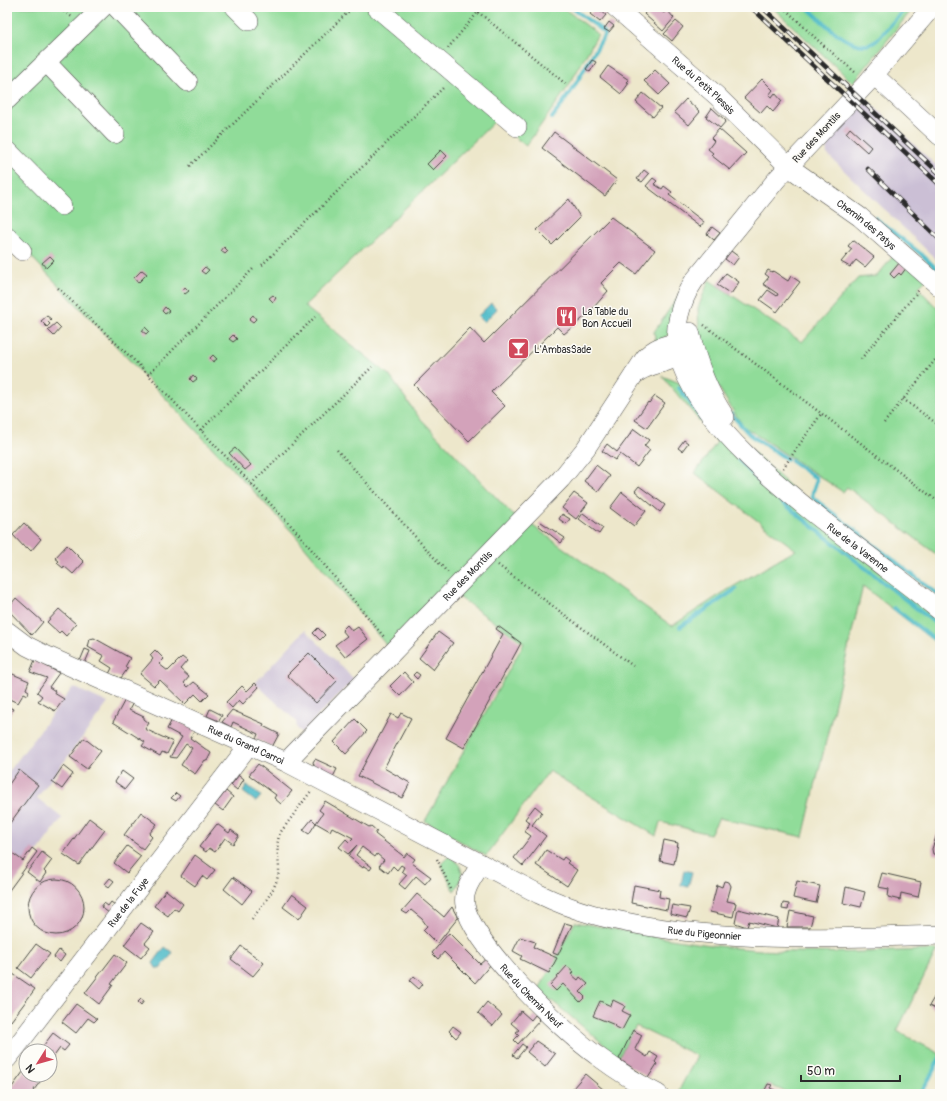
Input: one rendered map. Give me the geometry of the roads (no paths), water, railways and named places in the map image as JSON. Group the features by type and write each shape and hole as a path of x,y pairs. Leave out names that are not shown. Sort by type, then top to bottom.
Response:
{"street":[{"path":"10,91 46,63 103,7"},
{"path":"116,7 188,82"},
{"path":"235,7 249,21"},
{"path":"376,7 517,128"},
{"name":"Rue du Petit Plessis","path":"615,7 717,96 789,167"},
{"name":"Rue des Montils","path":"685,347 678,323 686,292 767,191 870,79 932,7"},
{"path":"46,63 115,134"},
{"path":"870,79 940,136"},
{"path":"7,150 62,206"},
{"name":"Chemin des Patys","path":"789,167 860,217 935,282"},
{"path":"7,236 22,251"},
{"name":"Rue des Montils","path":"286,762 561,479 586,448 648,354 664,346 685,347"},
{"name":"Rue des Montils","path":"632,377 649,365 661,364 685,347"},
{"name":"Rue de la Varenne","path":"685,347 698,362 706,383 722,413 749,451 776,481"},
{"name":"Rue de la Varenne","path":"685,347 704,406 716,422 753,461 824,522 940,611"},
{"name":"Rue du Grand Carroi","path":"7,631 27,646 45,655 286,762 481,864"},
{"name":"Rue de la Fuye","path":"7,1059 249,745"},
{"name":"Rue du Chemin Neuf","path":"481,864 468,886 464,897 465,906 473,925 499,963 547,1012 595,1055 658,1094"},
{"name":"Rue du Pigeonnier","path":"481,864 556,903 580,912 599,917 679,931 755,938 859,938 940,935"}],"water":[{"path":"491,303 497,309 484,322 478,316"},
{"path":"247,785 261,796 256,802 243,792"},
{"path":"684,870 692,872 688,887 681,885"},
{"path":"165,947 173,953 160,969 156,968 153,963"}],"waterway":[{"path":"552,118 572,90 605,34 571,7"},
{"path":"807,7 830,28 848,41 867,45 876,41 903,11"},
{"path":"934,142 940,148"},
{"path":"875,218 921,254 940,272"},
{"path":"679,388 703,420"},
{"path":"731,414 750,435 787,459"},
{"path":"738,459 783,503 940,627"},
{"path":"791,461 816,478 816,483 812,493 813,498 940,596"},
{"path":"680,627 736,589"},
{"path":"894,608 940,644"},
{"path":"921,1094 940,1058"}],"railway":[{"path":"751,7 940,185"},
{"path":"762,7 940,174"},
{"path":"868,169 940,240"}],"place":[{"name":"La Table du Bon Accueil","path":"567,317"},
{"name":"L'AmbasSade","path":"518,349"}]}
